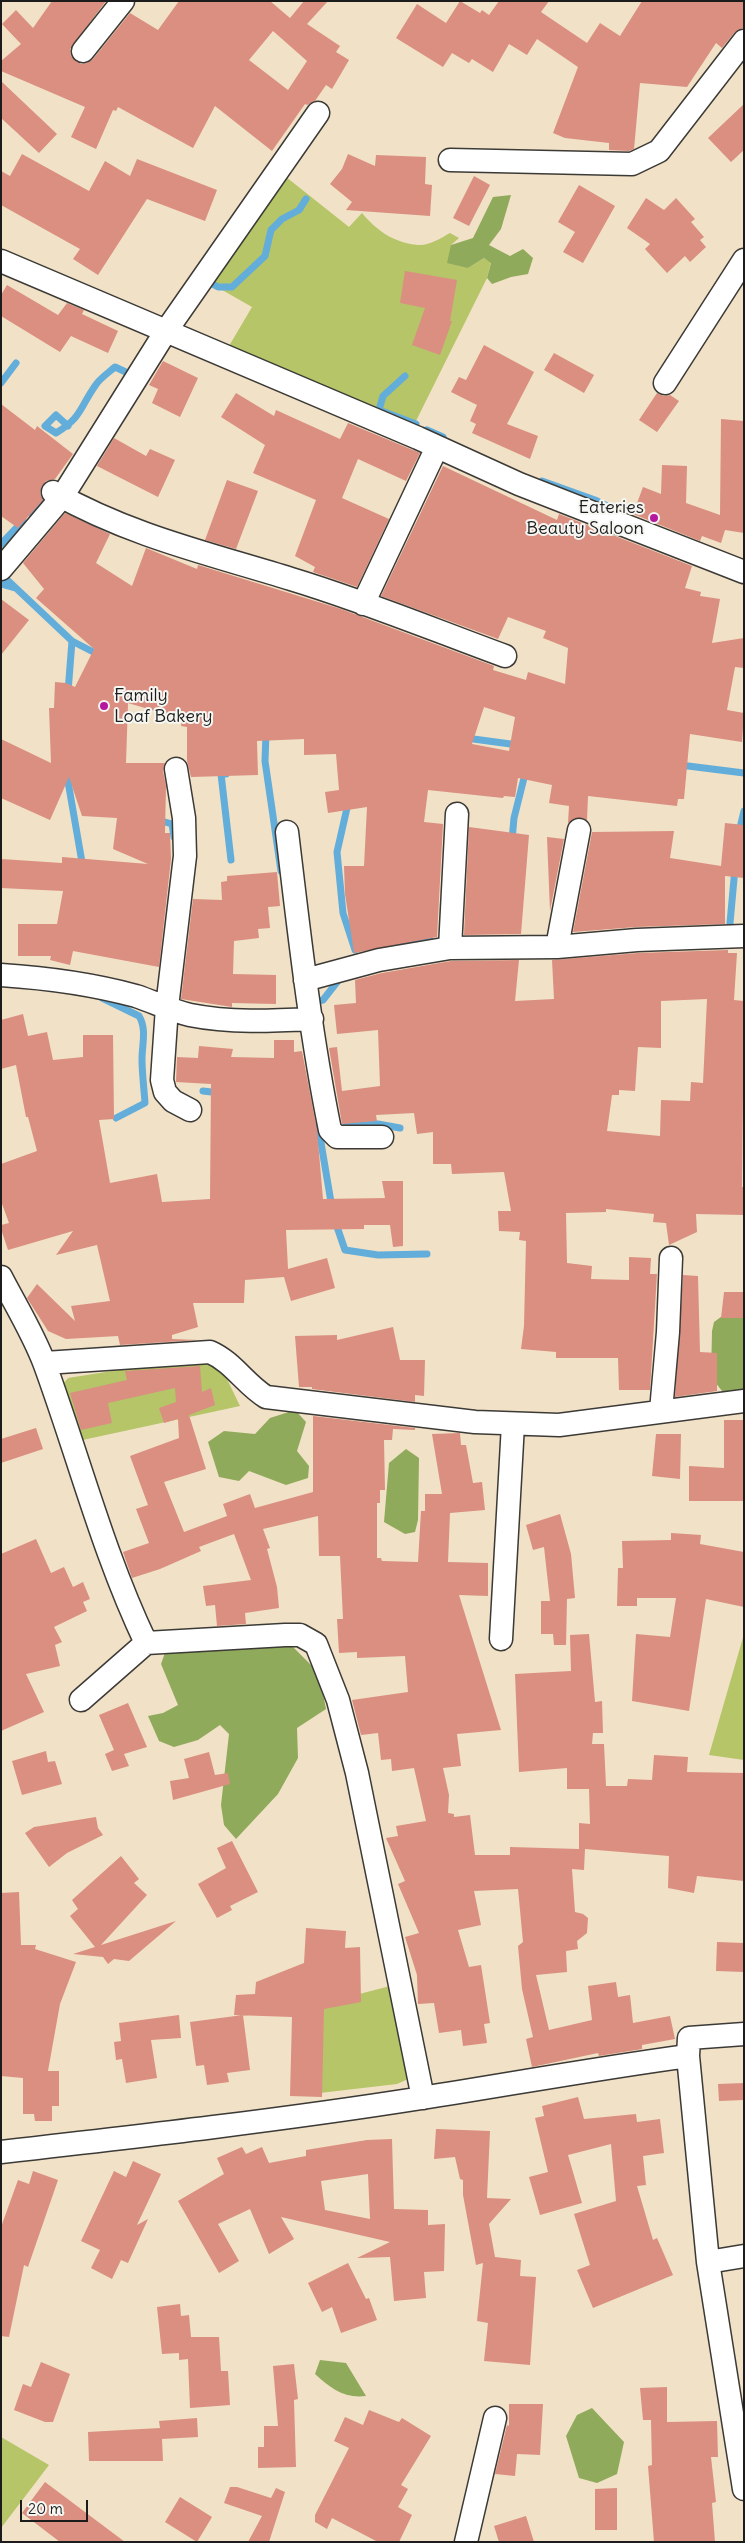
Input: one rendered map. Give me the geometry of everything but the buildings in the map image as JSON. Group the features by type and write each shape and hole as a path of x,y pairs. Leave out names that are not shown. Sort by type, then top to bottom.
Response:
{"street":[{"path":"83,51 123,1"},
{"path":"450,160 632,164 658,151 744,41"},
{"path":"4,565 58,494 166,331 318,113"},
{"path":"665,383 744,260"},
{"path":"1,261 437,447 519,484 744,572"},
{"path":"363,604 437,447"},
{"path":"58,494 110,522 144,535 298,581 505,656"},
{"path":"176,769 184,818 186,847 167,1007 162,1080 165,1092 173,1100 190,1110"},
{"path":"450,948 457,814"},
{"path":"557,947 579,830"},
{"path":"287,832 304,980 312,1019 318,1071 330,1130 337,1137 382,1137"},
{"path":"304,980 379,960 450,948 557,947 603,936 744,936"},
{"path":"1,974 52,978 82,984 138,997 189,1014 219,1019 263,1021 312,1019"},
{"path":"661,1411 668,1332 671,1258"},
{"path":"1,1277 44,1363 90,1504 124,1593 146,1643"},
{"path":"44,1363 210,1352 232,1364 253,1389 266,1397 513,1424 559,1425 744,1401"},
{"path":"502,1639 513,1424"},
{"path":"81,1700 146,1643 300,1635 316,1644 338,1700 357,1773 423,2098"},
{"path":"744,2034 689,2038 688,2056 708,2262 744,2489"},
{"path":"2,2150 233,2125 423,2098 602,2067 688,2056"},
{"path":"708,2262 744,2256"},
{"path":"466,2542 495,2418"}],"green space":[{"path":"281,173 349,227 362,213 386,235 409,244 426,244 450,233 459,238 451,245 468,268 484,258 491,262 487,278 412,429 229,346 252,307 203,279"},
{"path":"511,195 501,229 489,245 510,256 523,249 533,258 528,274 511,277 492,284 487,278 491,263 484,258 468,268 447,263 451,245 473,238 493,197"},
{"path":"744,1311 744,1390 726,1396 711,1377 712,1331 714,1322 725,1314"},
{"path":"201,1357 225,1375 240,1406 78,1441 63,1384 68,1378"},
{"path":"295,1410 306,1422 297,1451 309,1466 308,1478 286,1485 249,1471 239,1481 219,1477 208,1442 224,1431 255,1434 270,1418"},
{"path":"406,1449 419,1458 418,1520 415,1532 405,1534 384,1522 389,1463"},
{"path":"744,1634 744,1760 709,1755"},
{"path":"167,1647 293,1647 319,1673 326,1709 297,1728 298,1758 278,1794 236,1839 224,1825 221,1805 229,1734 220,1725 198,1740 174,1747 159,1741 148,1716 163,1713 178,1705 161,1664"},
{"path":"394,1985 413,2066 408,2079 397,2084 294,2096 294,2011"},
{"path":"320,2360 346,2363 366,2396 351,2396 326,2384 315,2374"},
{"path":"592,2408 624,2442 617,2474 597,2483 579,2478 566,2436 577,2415"},
{"path":"1,2437 49,2465 1,2528"}],"waterway":[{"path":"205,280 218,287 232,287 265,256 271,230 282,219 299,210 306,199"},
{"path":"1,383 16,363"},
{"path":"68,426 56,415 45,426 56,433 64,427 71,422 97,383 115,367 130,374"},
{"path":"405,376 383,396 379,410 416,424"},
{"path":"427,430 443,437"},
{"path":"542,481 595,500 615,510"},
{"path":"31,513 51,492"},
{"path":"1,544 23,521"},
{"path":"1,574 72,641 101,656"},
{"path":"1,584 15,588"},
{"path":"68,692 72,641"},
{"path":"266,733 265,761 281,871"},
{"path":"466,738 518,745"},
{"path":"680,765 744,773"},
{"path":"66,770 83,868"},
{"path":"512,840 514,818 526,770"},
{"path":"226,774 221,774 231,860"},
{"path":"345,801 347,808 337,852 343,913 355,950"},
{"path":"739,832 744,811"},
{"path":"158,820 172,824 174,837"},
{"path":"729,934 735,868"},
{"path":"397,948 408,943 430,940"},
{"path":"310,1003 323,1000 341,977"},
{"path":"102,998 139,1016 143,1026 142,1064 145,1103 116,1118"},
{"path":"203,1091 220,1093"},
{"path":"346,1126 378,1124 400,1128"},
{"path":"318,1125 332,1208"},
{"path":"335,1221 345,1250 378,1255 427,1254"}],"place":[{"name":"Eateries Beauty Saloon","path":"654,518"},
{"name":"Family Loaf Bakery","path":"104,706"}]}
